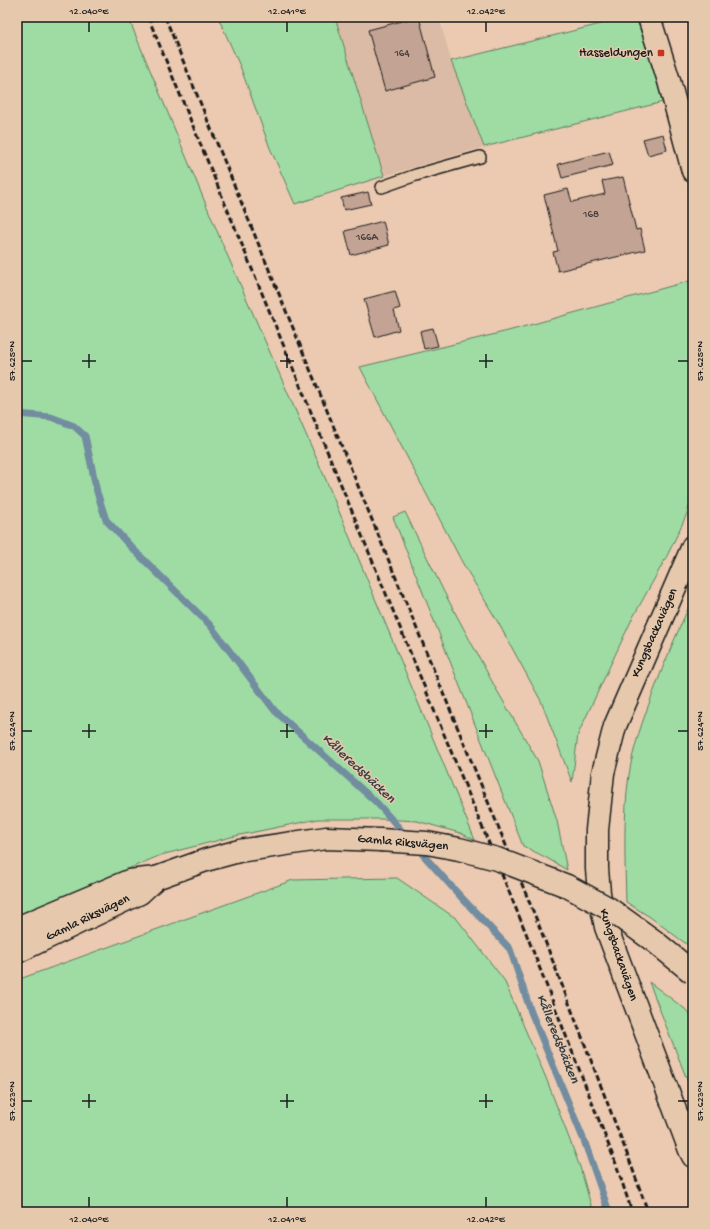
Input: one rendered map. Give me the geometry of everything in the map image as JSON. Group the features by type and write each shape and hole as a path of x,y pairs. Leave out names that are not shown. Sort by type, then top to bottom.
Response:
{"street":[{"path":"649,17 670,81 693,171"},
{"name":"Kungsbackavägen","path":"693,546 615,726 603,773 597,830 599,893 606,927 693,1156"},
{"name":"Gamla Riksvägen","path":"17,928 129,881 156,878 206,860 246,850 326,838 427,843 459,849 497,859 567,886 608,908 654,941 693,973"},
{"name":"Gamla Riksvägen","path":"17,952 140,893 156,878"}],"lane":[{"path":"382,187 416,175 480,157"}],"shaded area":[{"path":"335,17 439,17 451,61 484,147 384,176"}],"green space":[{"path":"17,17 128,17 222,243 326,480 475,840 460,833 417,821 382,819 318,819 235,836 161,855 17,916"},
{"path":"218,17 335,17 384,176 295,204 270,148 240,66"},
{"path":"629,17 636,17 663,102 484,147 451,61"},
{"path":"693,280 693,495 686,516 667,556 632,619 578,734 572,782 541,701 499,624 462,562 360,367 508,331"},
{"path":"405,512 444,592 495,687 538,761 557,821 567,870 523,846 393,517"},
{"path":"693,598 693,949 650,917 626,902 625,838 627,791 636,744 662,669"},
{"path":"397,878 457,919 504,980 546,1078 580,1167 593,1212 17,1212 17,980 293,880"},
{"path":"649,982 685,1009 693,1018 693,1095"}],"building":[{"path":"419,17 435,77 385,91 368,30"},
{"path":"663,134 667,150 648,155 643,139"},
{"path":"609,151 613,165 562,178 558,164"},
{"path":"623,177 636,230 640,229 645,250 558,271 553,252 558,251 544,195 568,189 572,202 605,194 602,181"},
{"path":"368,192 371,204 344,210 341,198"},
{"path":"383,221 389,245 351,255 345,231"},
{"path":"395,291 400,308 394,310 399,330 375,337 364,299"},
{"path":"433,328 438,346 424,349 420,331"}],"waterway":[{"name":"Kålleredsbäcken","path":"17,414 51,417 74,426 85,436 97,492 106,520 133,549 210,625 275,711 377,803 408,838"},
{"name":"Kålleredsbäcken","path":"416,847 510,949 531,1012 585,1143 609,1212"}],"railway":[{"path":"148,17 526,933 616,1164 632,1212"},
{"path":"165,17 540,928 648,1212"}],"place":[{"name":"Hasseldungen","path":"661,53"}]}
